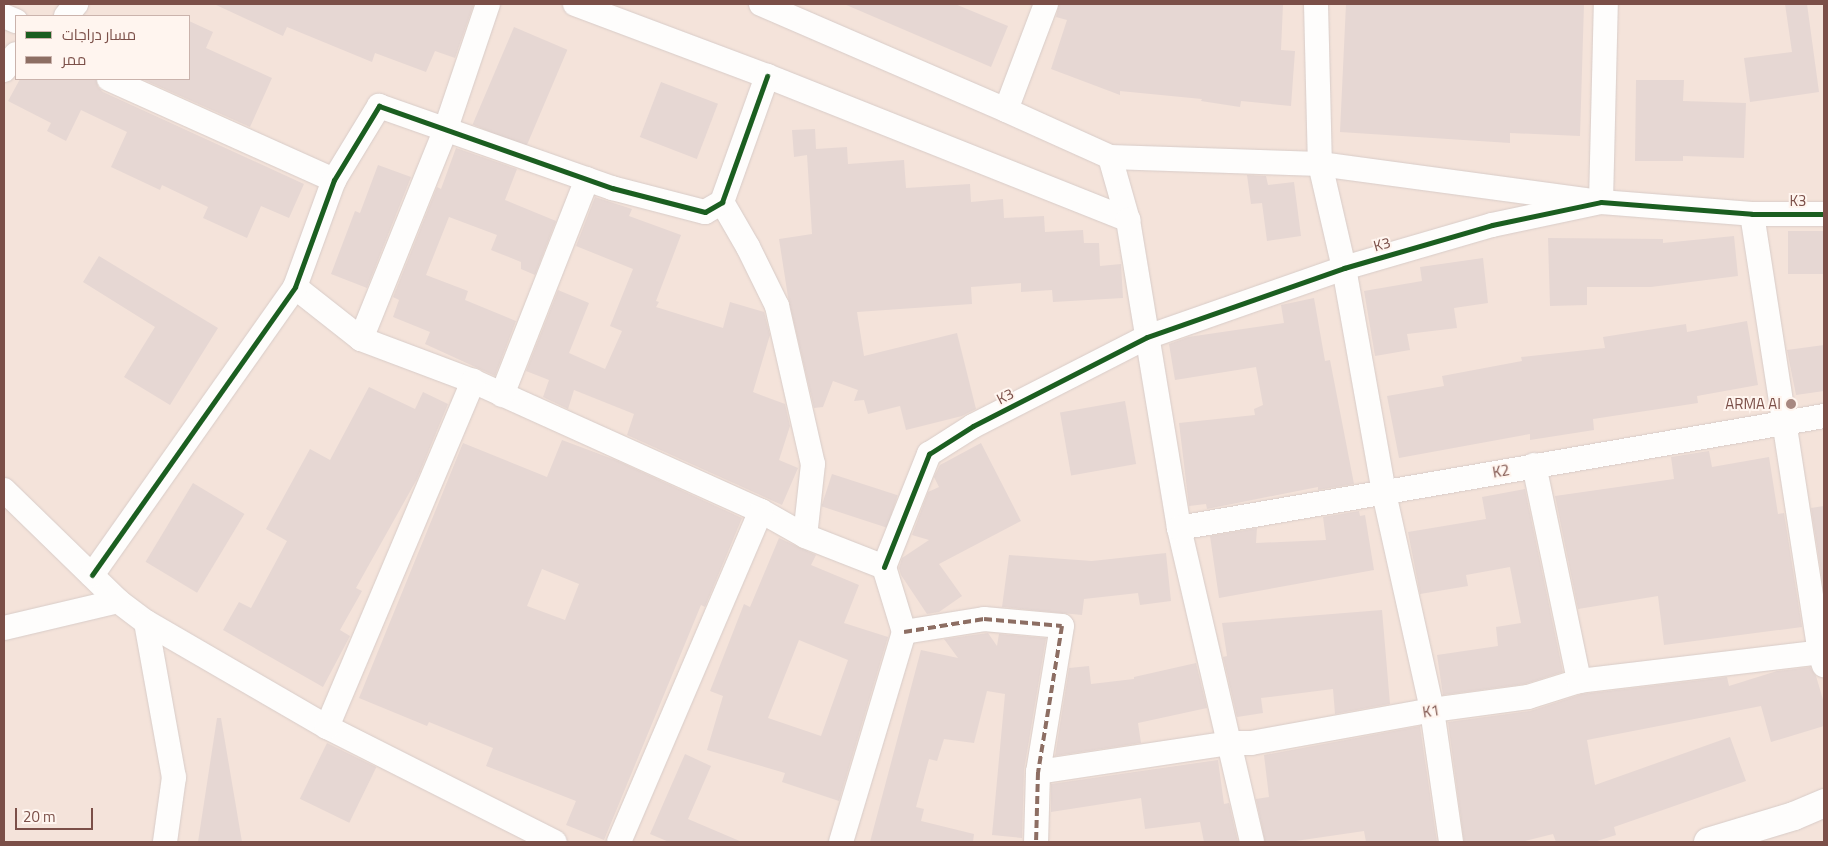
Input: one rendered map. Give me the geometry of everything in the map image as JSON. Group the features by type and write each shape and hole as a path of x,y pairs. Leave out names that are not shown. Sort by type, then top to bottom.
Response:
{"street":[{"path":"67,15 76,4"},
{"path":"361,339 445,131 488,4"},
{"path":"575,4 767,76 1128,220"},
{"path":"760,4 1110,157 1320,164 1601,202 1606,4"},
{"path":"1006,110 1046,4"},
{"path":"1316,4 1320,164 1344,268 1384,493 1432,710 1451,842"},
{"path":"4,70 15,55"},
{"path":"92,575 295,287 334,180 379,106 445,131 587,179 705,212 722,202 767,76"},
{"path":"111,80 334,180"},
{"path":"1110,157 1128,220 1179,528 1252,842"},
{"path":"502,394 587,179"},
{"path":"722,202 778,306 813,464 805,536"},
{"name":"K3","path":"884,567 928,454 973,426 1147,337 1344,268 1492,225 1601,202 1752,214 1824,214"},
{"path":"1752,214 1823,657"},
{"path":"295,287 361,339 502,394 761,511 805,536 884,567 904,632 841,842"},
{"path":"327,727 472,381"},
{"name":"K2","path":"1179,528 1784,421 1824,416"},
{"path":"1534,465 1579,681"},
{"path":"4,490 118,601 146,622 327,727 555,842"},
{"path":"618,842 761,511"},
{"path":"4,628 118,601"},
{"path":"904,632 984,619 1062,626 1038,772 1036,842"},
{"path":"146,622 174,777 165,842"},
{"name":"K1","path":"1038,772 1230,743 1251,743 1432,710 1528,697 1579,681 1823,657"},
{"path":"1708,842 1794,816 1824,803"}],"shaded area":[{"path":"4,4 1824,4 1824,842 4,842"}],"building":[{"path":"214,4 474,4 455,58 435,51 426,72 375,53 372,62 287,27 283,36"},
{"path":"844,4 955,4 1008,26 991,67"},
{"path":"1059,4 1283,4 1281,50 1295,51 1291,106 1241,101 1240,107 1201,101 1202,99 1120,91 1120,95 1051,69 1067,20 1056,17"},
{"path":"1346,4 1584,4 1580,136 1510,133 1510,143 1340,132"},
{"path":"1785,4 1807,4 1819,92 1750,102 1744,58 1792,52"},
{"path":"190,21 213,32 206,48 272,78 250,127 144,80 190,80"},
{"path":"514,27 567,50 526,147 473,125"},
{"path":"19,80 96,80 98,87 103,92 304,184 289,218 261,206 247,238 203,218 208,207 162,185 160,190 111,167 127,132 81,110 66,141 47,131 51,123 8,101"},
{"path":"1636,80 1684,80 1683,101 1746,103 1744,158 1683,156 1683,161 1635,161"},
{"path":"661,82 718,104 697,159 640,137"},
{"path":"815,129 816,149 847,147 848,164 904,160 906,188 970,184 971,202 1003,199 1004,218 1044,216 1045,232 1083,230 1084,243 1099,243 1100,266 1121,264 1123,298 1053,302 1052,290 1021,292 1021,283 971,287 972,304 857,312 864,356 957,333 976,409 962,416 906,430 900,406 868,414 864,400 854,401 858,390 833,381 823,407 814,408 788,297 779,239 812,234 807,155 794,157 792,130"},
{"path":"456,148 517,169 505,200 556,221 535,275 521,269 521,262 491,250 497,235 449,217 426,275 468,291 465,300 516,321 495,376 425,344 430,332 393,317 399,300 393,297 437,187 441,189"},
{"path":"378,165 411,177 367,288 331,274 355,211 360,213"},
{"path":"1247,175 1266,176 1268,185 1294,182 1301,236 1267,241 1262,203 1251,204"},
{"path":"595,197 632,209 629,216 681,235 656,301 659,302 656,307 723,328 730,302 764,312 770,335 753,392 785,404 790,426 779,460 798,468 782,505 627,435 634,414 574,390 568,409 543,397 549,380 526,371 558,290 589,303 569,353 605,369 622,331 610,326 633,269 576,246"},
{"path":"1788,231 1824,231 1824,274 1788,274"},
{"path":"1734,236 1738,276 1651,287 1587,287 1587,305 1550,306 1548,238 1663,239 1663,243"},
{"path":"99,256 218,328 170,405 124,377 155,327 83,282"},
{"path":"1483,258 1488,303 1454,308 1457,328 1407,334 1410,350 1375,356 1364,291 1422,281 1420,267"},
{"path":"1314,298 1325,361 1330,360 1354,484 1318,490 1318,487 1207,509 1206,504 1189,506 1179,423 1255,415 1254,409 1263,405 1256,367 1175,380 1169,344 1188,337 1284,323 1281,305"},
{"path":"1747,321 1758,385 1697,396 1698,403 1593,419 1594,430 1530,440 1530,434 1399,458 1387,396 1444,386 1442,376 1522,361 1521,357 1605,348 1603,337 1686,324 1687,332"},
{"path":"1824,345 1824,391 1796,395 1787,350"},
{"path":"369,387 415,409 423,392 448,404 417,479 356,588 362,591 340,630 350,636 323,687 223,630 239,602 251,608 287,541 266,529 310,449 330,460"},
{"path":"1125,401 1136,464 1071,475 1060,412"},
{"path":"562,440 618,461 742,518 705,607 701,605 604,840 566,825 576,801 486,766 493,748 429,722 427,726 359,698 463,443 547,477","holes":["542,569 579,584 565,620 527,606"]},
{"path":"981,443 1021,521 939,564 962,596 939,612 927,614 901,575 899,568 902,558 929,540 912,535 928,492 939,487 934,477 940,465"},
{"path":"1709,451 1712,467 1769,457 1778,514 1784,513 1802,627 1664,645 1658,596 1578,609 1555,496 1674,479 1671,457"},
{"path":"832,474 898,495 887,528 821,506"},
{"path":"193,483 244,514 197,593 146,562"},
{"path":"1525,489 1563,672 1525,684 1443,695 1437,655 1498,646 1496,627 1521,623 1510,567 1466,575 1468,586 1420,594 1408,532 1486,519 1482,497"},
{"path":"1824,506 1824,591 1811,508"},
{"path":"1359,511 1360,516 1365,515 1374,570 1219,598 1210,536 1257,528 1256,543 1326,540 1323,517"},
{"path":"779,538 816,555 811,565 859,585 844,623 888,637 839,801 782,782 785,773 707,750 723,696 710,691 744,604 750,607","holes":["799,640 848,660 821,736 768,718"]},
{"path":"1166,553 1171,601 1140,605 1138,593 1084,599 1082,615 1002,607 1009,555 1092,561"},
{"path":"1382,610 1390,704 1335,714 1333,689 1261,698 1263,713 1237,717 1223,657 1227,656 1222,623"},
{"path":"988,633 997,646 999,634 1046,638 1024,770 1022,838 992,835 1005,694 987,691 974,743 944,739 937,761 929,759 916,807 924,809 921,821 974,834 973,842 870,842 921,650 958,658 944,639"},
{"path":"1196,663 1207,708 1138,723 1141,743 1055,756 1069,668 1089,666 1091,684 1134,679 1134,677"},
{"path":"1810,667 1816,676 1824,703 1824,726 1771,742 1761,706 1587,740 1595,785 1730,737 1746,781 1614,827 1616,835 1594,842 1556,842 1553,834 1521,842 1464,842 1448,722 1530,711 1582,694 1727,677 1729,686 1777,671"},
{"path":"217,718 221,718 242,842 198,842"},
{"path":"1420,726 1437,842 1366,842 1364,831 1289,842 1265,842 1256,799 1269,797 1264,755"},
{"path":"327,743 376,767 349,823 300,799"},
{"path":"685,754 711,766 688,819 742,842 669,842 650,834"},
{"path":"1218,760 1224,804 1229,803 1238,842 1204,842 1200,822 1145,829 1141,798 1051,812 1051,784"}],"marked path":[{"path":"904,632 984,619 1062,626 1038,772 1036,842"}],"cycle path":[{"path":"92,575 295,287 334,180 379,106 612,188 705,212 722,202 767,76"},
{"path":"884,567 929,454 973,426 1147,337 1344,268 1492,225 1601,202 1752,214 1824,214"}],"place":[{"name":"ARMA AI","path":"1791,404"}]}
